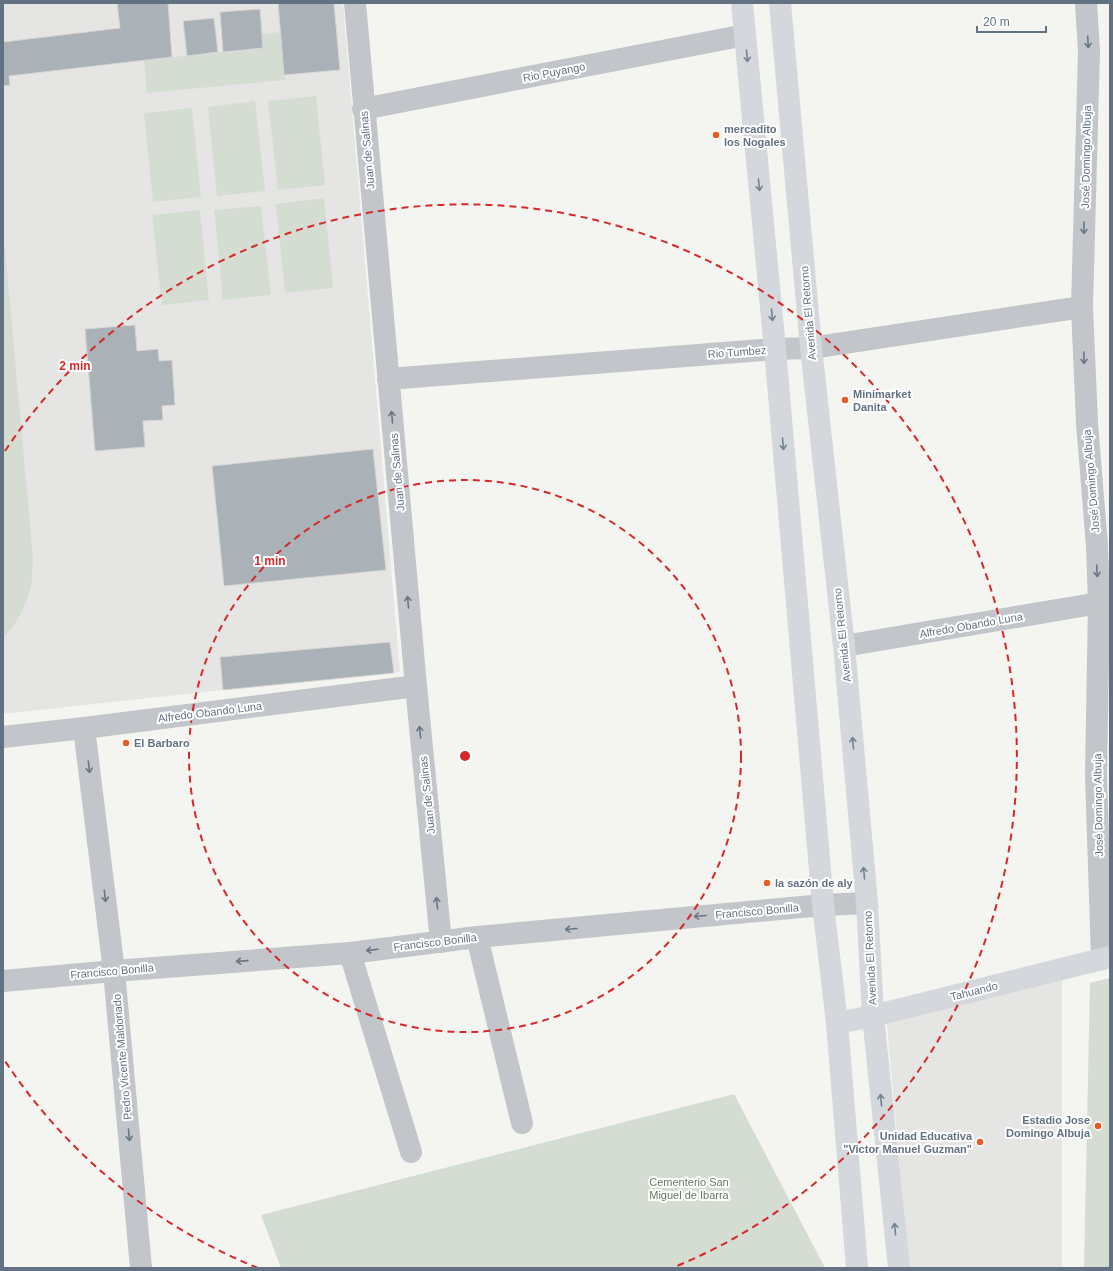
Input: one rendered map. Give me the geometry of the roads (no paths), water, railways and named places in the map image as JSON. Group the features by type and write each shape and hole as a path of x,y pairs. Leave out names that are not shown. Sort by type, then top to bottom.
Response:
{"main road":[{"path":"742,3 775,350 823,905 837,1023 857,1268"},
{"name":"Avenida El Retorno","path":"780,3 811,348 844,646 867,903 873,1016 899,1268"},
{"name":"Tahuando","path":"837,1023 873,1016 1106,958"}],"street":[{"name":"Juan de Salinas","path":"355,3 363,109 441,942"},
{"name":"José Domingo Albuja","path":"1086,3 1089,51 1082,306 1087,423 1103,545 1099,603 1096,775 1106,958"},
{"name":"Rio Puyango","path":"363,109 745,34"},
{"name":"Rio Tumbez","path":"388,379 811,348 1082,306"},
{"name":"Alfredo Obando Luna","path":"844,646 1099,603"},
{"name":"Alfredo Obando Luna","path":"3,737 416,686"},
{"name":"Pedro Vicente Maldonado","path":"84,728 114,971 141,1268"},
{"name":"Francisco Bonilla","path":"3,981 350,953 477,937 823,905 867,903"},
{"path":"477,937 522,1123"},
{"path":"350,953 411,1152"}],"place":[{"name":"mercadito los Nogales","path":"716,135"},
{"name":"Minimarket Danita","path":"845,400"},
{"name":"El Barbaro","path":"126,743"},
{"name":"la sazón de aly","path":"767,883"},
{"name":"Estadio Jose Domingo Albuja","path":"1098,1126"},
{"name":"Unidad Educativa \"Victor Manuel Guzman\"","path":"980,1142"}],"park label":[{"name":"Cementerio San Miguel de Ibarra","path":"689,1188"}]}
